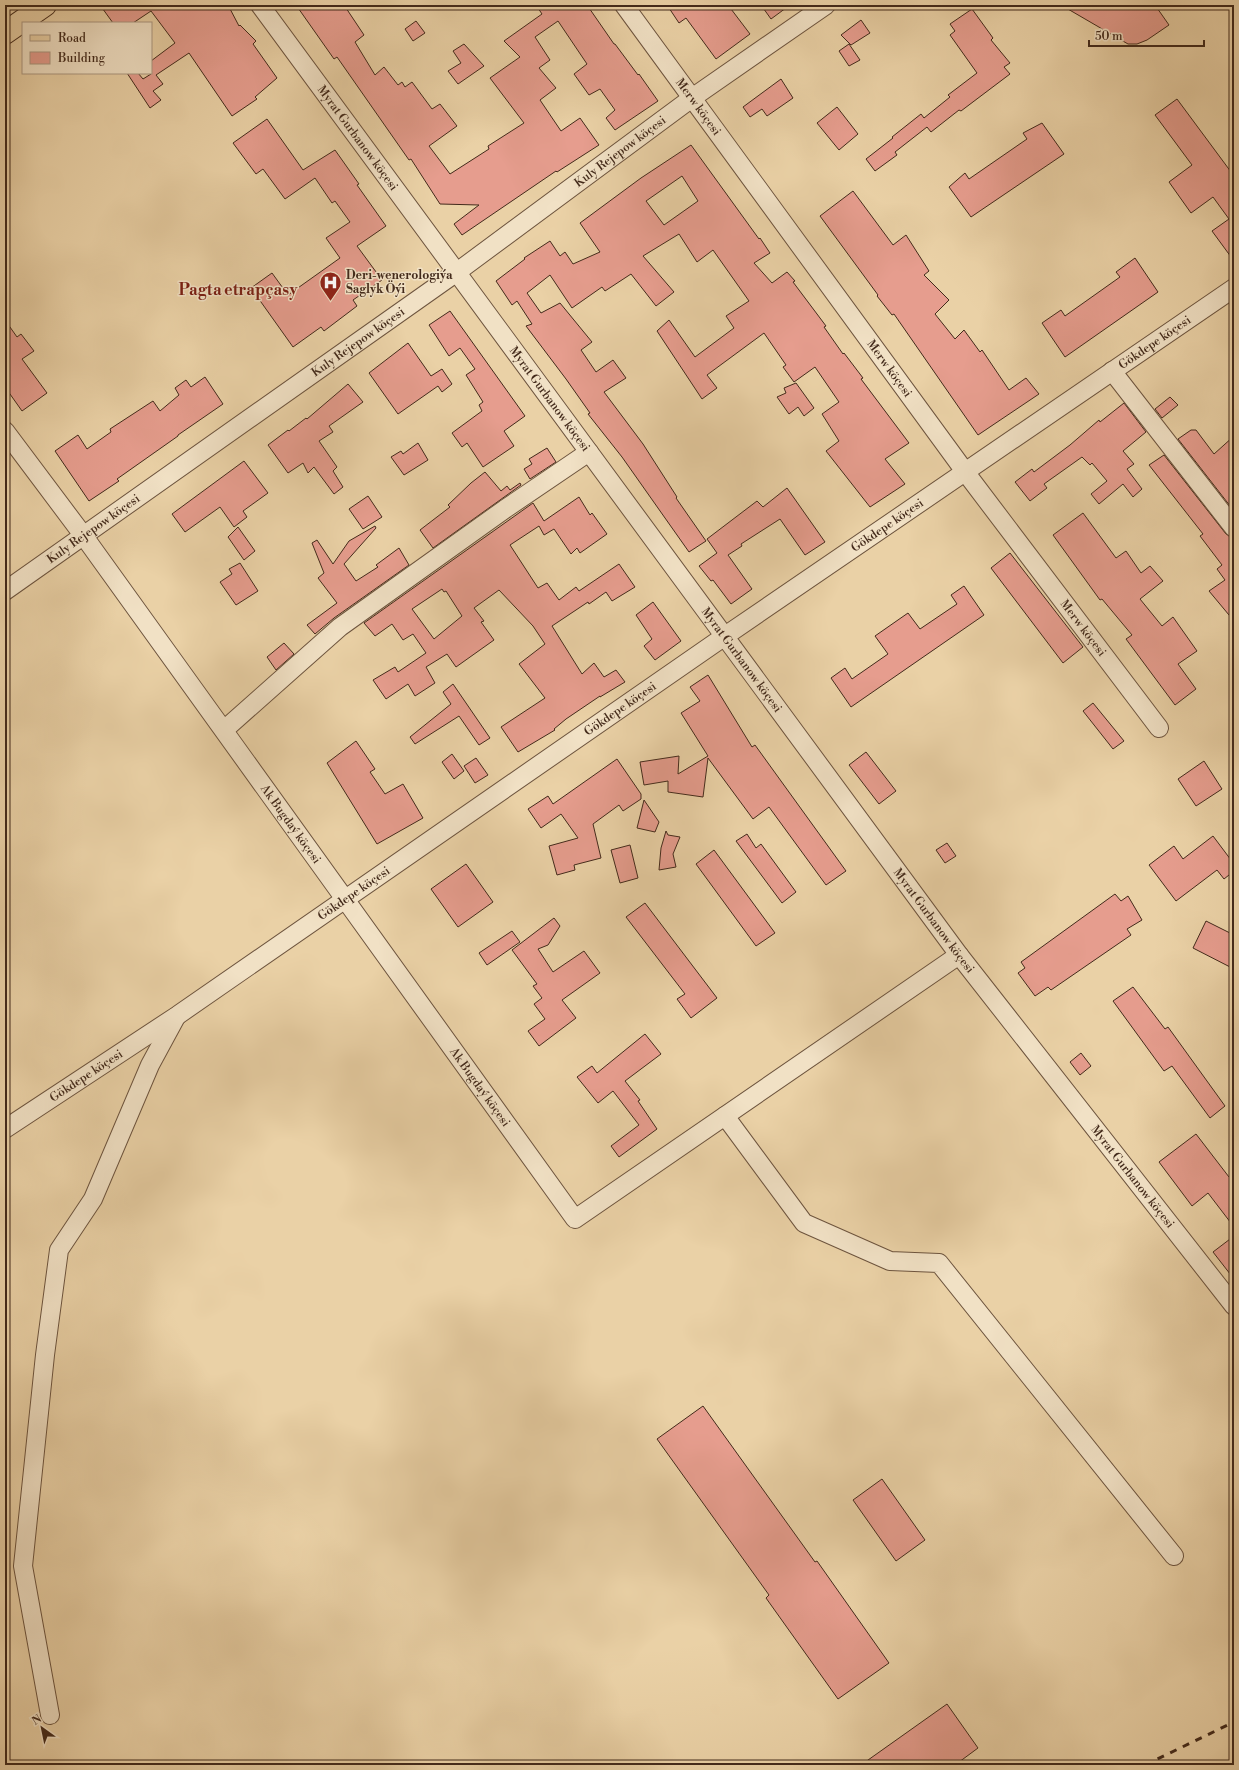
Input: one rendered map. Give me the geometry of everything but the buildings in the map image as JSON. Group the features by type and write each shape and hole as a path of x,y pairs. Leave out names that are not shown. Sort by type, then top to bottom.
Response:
{"main road":[{"path":"5,33 45,5"}],"street":[{"name":"Myrat Gurbanow köçesi","path":"260,5 959,955 1234,1306"},
{"name":"Merw köçesi","path":"624,5 966,473 1159,728"},
{"name":"Kuly Rejepow köçesi","path":"5,591 456,272 692,98 826,5"},
{"name":"Gökdepe köçesi","path":"5,1129 178,1015 725,636 966,473 1234,288"},
{"path":"1112,371 1234,528"},
{"name":"Ak Bugdaý köçesi","path":"5,431 83,535 576,1219 725,1116"},
{"path":"224,730 340,627 505,509 589,452"},
{"path":"959,955 725,1116 804,1223 890,1261 939,1263 1174,1556"},
{"path":"50,1715 23,1566 45,1355 59,1250 92,1199 150,1065 178,1015"}],"railway":[{"path":"1145,1765 1234,1722"}],"place":[{"name":"Deri-wenerologiýa Saglyk Öýi","path":"330,302"}],"district":[{"name":"Pagta etrapçasy","path":"238,289"}]}
